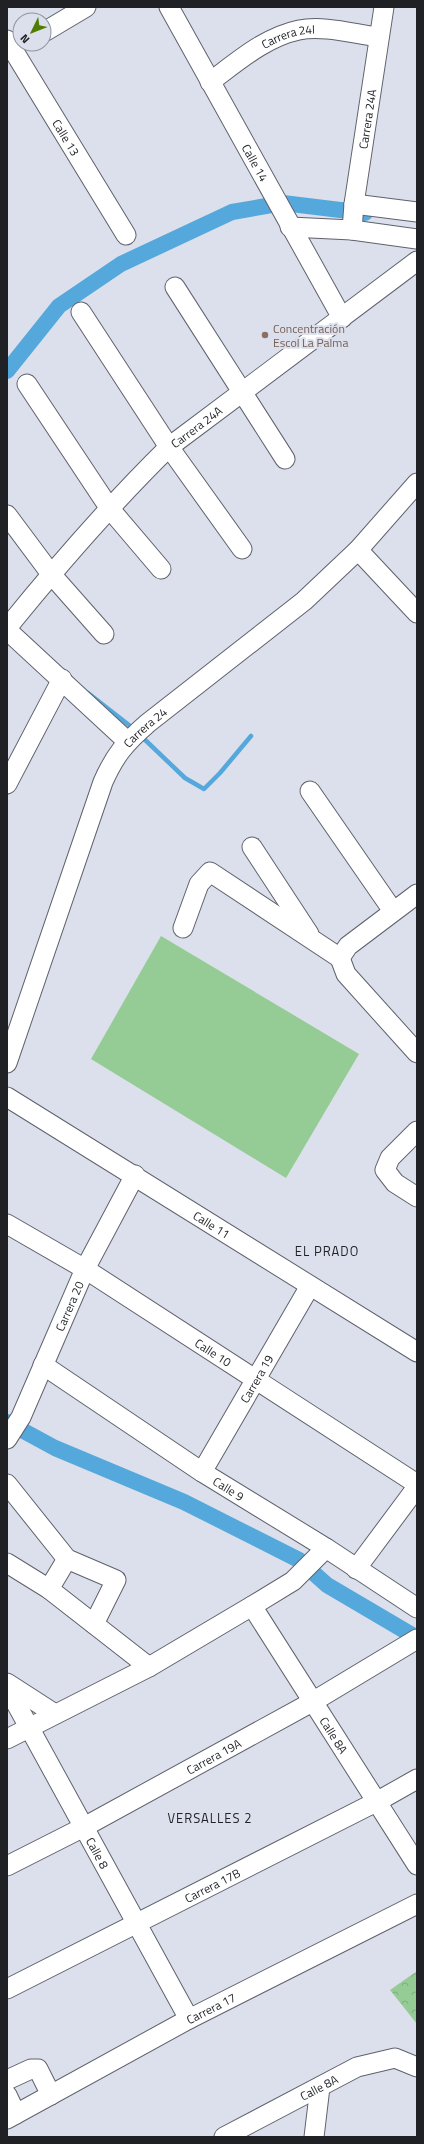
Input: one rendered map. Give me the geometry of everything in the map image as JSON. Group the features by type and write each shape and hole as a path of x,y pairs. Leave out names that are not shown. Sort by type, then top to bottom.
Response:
{"street":[{"path":"52,27 86,7"},
{"name":"Calle 14","path":"169,7 290,227 342,318"},
{"name":"Carrera 24A","path":"352,230 354,204 384,7"},
{"name":"Carrera 24I","path":"210,82 251,52 274,39 301,30 323,30 379,37"},
{"name":"Calle 13","path":"16,52 126,235"},
{"path":"354,204 417,212"},
{"path":"290,227 352,230 417,239"},
{"name":"Carrera 24A","path":"7,629 51,574 169,447 242,394 417,261"},
{"path":"175,287 242,394 285,459"},
{"path":"81,312 169,447 242,549"},
{"path":"27,384 110,509 161,569"},
{"name":"Carrera 24","path":"7,1063 103,782 118,753 130,738 148,723 304,601 358,550 417,483"},
{"path":"7,515 51,574 104,634"},
{"path":"358,550 417,613"},
{"path":"7,629 130,738"},
{"path":"7,784 62,679"},
{"path":"310,790 393,911"},
{"path":"252,847 313,940"},
{"path":"184,928 199,884 210,872 340,958 346,974 417,1052"},
{"path":"340,958 348,946 417,894"},
{"name":"Calle 11","path":"7,1097 417,1352"},
{"path":"417,1131 390,1158 385,1170 395,1183 417,1197"},
{"name":"Carrera 20","path":"13,1429 43,1365 84,1269 135,1176"},
{"name":"Calle 10","path":"7,1224 84,1269 417,1486"},
{"name":"Carrera 19","path":"202,1472 254,1380 310,1286"},
{"name":"Calle 9","path":"43,1365 202,1472 326,1548 417,1608"},
{"path":"7,1484 67,1559 116,1580 94,1624"},
{"path":"356,1569 417,1486"},
{"path":"7,1739 150,1667 252,1606 293,1581 310,1566 326,1548"},
{"path":"49,1589 67,1559"},
{"path":"7,1563 49,1589 150,1667"},
{"name":"Calle 8A","path":"252,1606 378,1801 417,1865"},
{"name":"Carrera 19A","path":"7,1866 84,1827 314,1701 412,1643"},
{"path":"7,1683 55,1714"},
{"name":"Calle 8","path":"7,1686 189,2019"},
{"name":"Carrera 17B","path":"7,1989 378,1801 417,1779"},
{"name":"Carrera 17","path":"11,2117 189,2019 417,1904"},
{"name":"Calle 8A","path":"224,2137 357,2067 395,2058 417,2067"},
{"path":"7,2080 31,2069 38,2069 51,2095"},
{"path":"314,2137 320,2087"},
{"path":"7,2095 11,2117"}],"green space":[{"path":"161,936 359,1054 286,1178 91,1059"},
{"path":"417,1971 417,2024 390,1990"}],"waterway":[{"path":"7,371 59,306 121,264 232,212 283,203 365,213"},
{"path":"88,693 134,729"},
{"path":"141,736 185,778 204,789 220,773 251,736"},
{"path":"7,1422 55,1448 184,1502 299,1560 327,1585 417,1638"}],"place":[{"name":"Concentración Escol La Palma","path":"265,335"}],"district":[{"name":"EL PRADO","path":"327,1251"},
{"name":"VERSALLES 2","path":"210,1818"}]}
